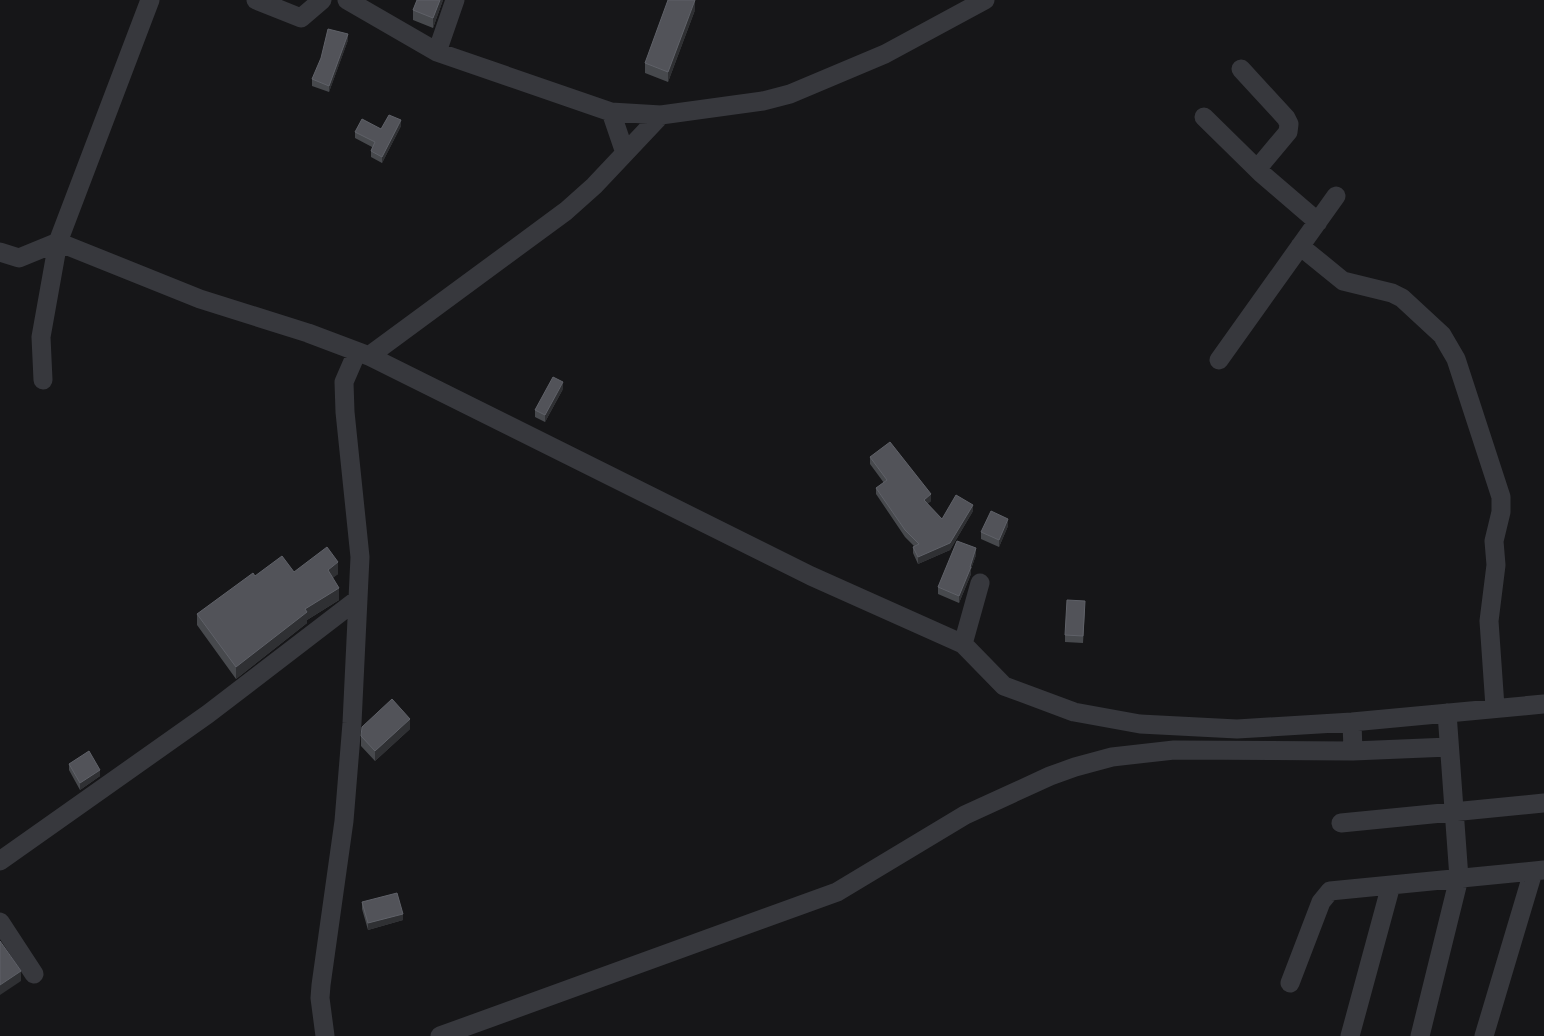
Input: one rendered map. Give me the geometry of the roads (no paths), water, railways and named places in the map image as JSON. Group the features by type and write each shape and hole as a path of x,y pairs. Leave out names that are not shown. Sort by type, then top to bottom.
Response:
{"street":[{"path":"43,380 41,337 58,242 150,0"},
{"path":"256,0 300,18 322,0"},
{"path":"347,0 437,52 611,112 661,115 763,101 790,94 885,54 985,0"},
{"path":"437,52 455,0"},
{"path":"1241,69 1286,118 1289,124 1288,132 1257,169"},
{"path":"611,112 625,153"},
{"path":"325,1036 320,998 344,821 352,723 358,600 359,538 345,412 344,382 363,354 566,211 661,115"},
{"path":"1204,117 1257,169 1318,222"},
{"path":"1219,360 1336,196"},
{"path":"0,252 19,258 58,242 200,299 308,333 363,354 810,576 963,644 1004,686 1093,717 1140,724 1214,729 1352,722 1495,707 1544,704"},
{"path":"1300,246 1343,281 1392,293 1402,298 1442,335 1456,359 1501,496 1501,512 1494,541 1496,572 1488,621 1495,707"},
{"path":"963,644 980,583"},
{"path":"0,861 208,714 358,600"},
{"path":"1420,1036 1459,878 1446,713"},
{"path":"1352,722 1353,751"},
{"path":"440,1036 837,892 965,815 1041,779 1075,767 1120,756 1174,750 1353,751 1449,747"},
{"path":"1341,823 1544,803"},
{"path":"1290,983 1325,895 1338,890 1538,871 1484,1036"},
{"path":"1350,1036 1391,885"},
{"path":"0,922 34,974"}]}
